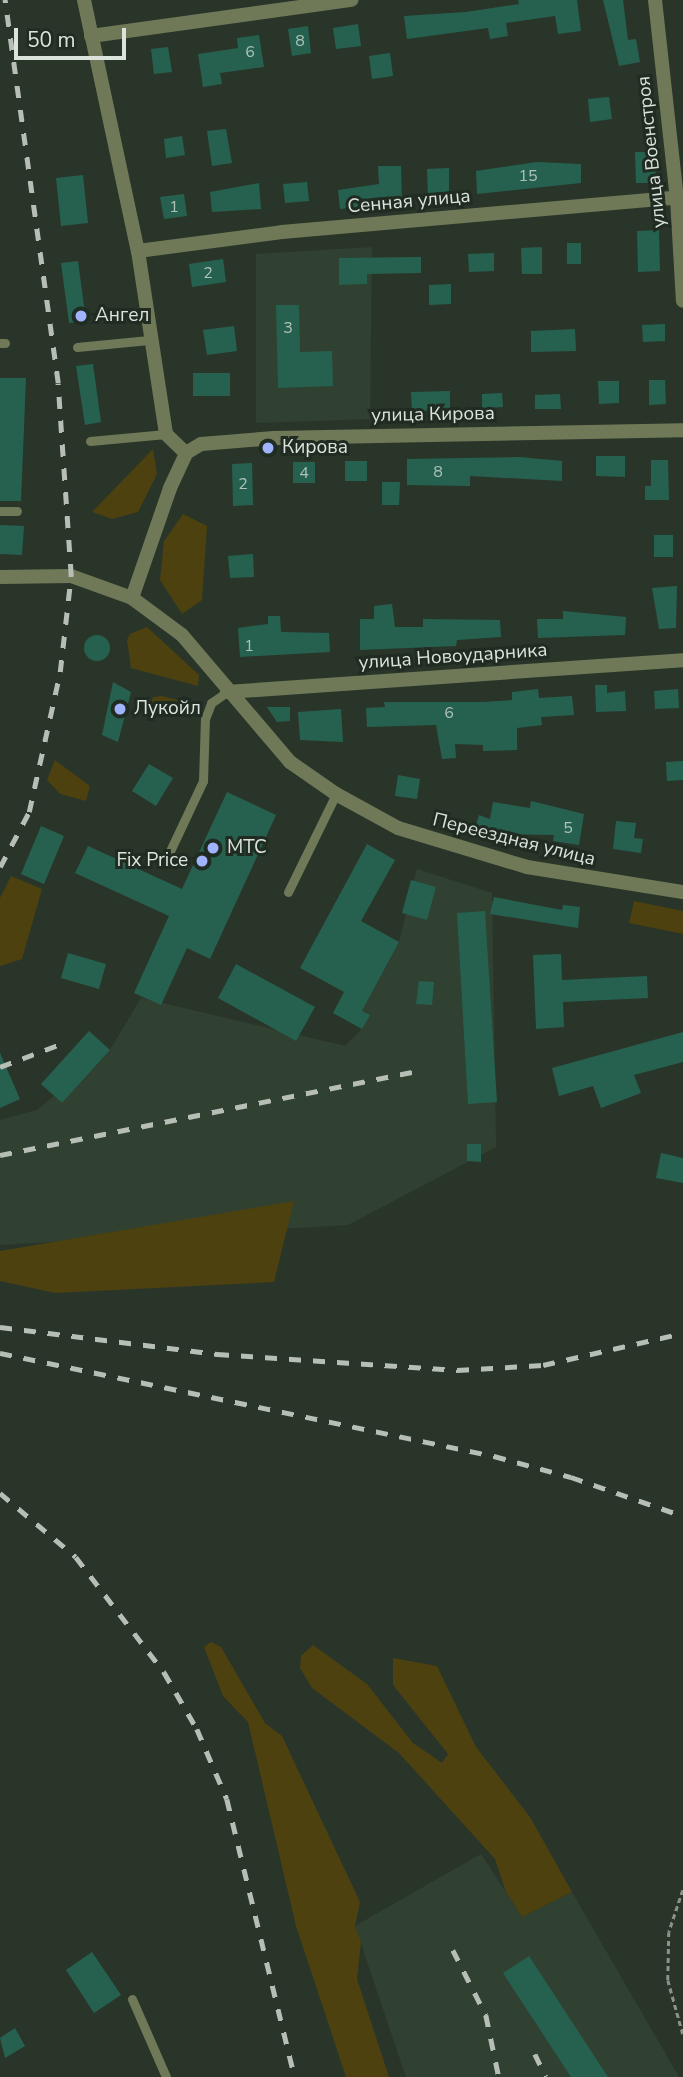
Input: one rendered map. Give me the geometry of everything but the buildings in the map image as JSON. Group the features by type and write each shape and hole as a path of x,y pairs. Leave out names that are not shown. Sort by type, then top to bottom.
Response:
{"street":[{"path":"84,0 138,251 149,340 166,434 186,453 132,598"},
{"path":"91,36 352,0"},
{"name":"улица Военстроя","path":"655,0 680,198 683,301"},
{"name":"Сенная улица","path":"138,251 282,232 680,198"},
{"name":"улица Кирова","path":"186,453 201,444 274,438 683,430"},
{"name":"Переездная улица","path":"0,577 71,576 132,598 182,635 227,692 290,762 336,794 398,828 452,848 621,885 683,892"},
{"name":"улица Новоударника","path":"227,692 683,660"}],"lane":[{"path":"77,347 149,340"},
{"path":"90,441 166,434"},
{"path":"0,511 17,511"},
{"path":"170,851 204,781 205,719 211,703 227,692"},
{"path":"288,892 336,794"},
{"path":"132,1999 166,2077"}],"path":[{"path":"683,1890 669,1932 667,1980 683,2034"}],"shaded area":[{"path":"372,247 370,419 256,423 256,254"},
{"path":"153,449 157,474 138,512 112,519 92,512"},
{"path":"183,514 207,526 202,600 182,614 160,580 164,541"},
{"path":"147,627 199,675 198,686 131,668 127,640 130,634"},
{"path":"162,696 196,705 195,713 147,715 153,697"},
{"path":"55,760 90,786 86,801 60,794 47,780"},
{"path":"417,869 492,893 496,1147 348,1225 0,1245 0,1120 37,1110 54,1096 62,1103 110,1050 141,998 345,1046 362,1029 362,1011 399,942"},
{"path":"11,876 42,889 22,959 0,966 0,898"},
{"path":"634,901 683,911 683,934 629,923"},
{"path":"294,1201 274,1282 55,1293 0,1281 0,1251"},
{"path":"211,1642 221,1647 265,1723 282,1736 360,1902 355,1926 361,1942 357,1979 389,2077 346,2077 296,1926 248,1722 223,1696 204,1647"},
{"path":"313,1645 367,1684 413,1743 442,1763 448,1754 393,1685 393,1658 437,1666 476,1747 530,1817 572,1892 522,1917 506,1892 495,1859 399,1753 312,1688 300,1668 301,1656"},
{"path":"481,1854 522,1917 572,1892 679,2077 406,2077 355,1926"}],"railway":[{"path":"0,867 29,812 60,672 71,576 58,383 5,0"},
{"path":"0,1067 58,1045"},
{"path":"0,1155 421,1070"},
{"path":"0,1327 217,1354 457,1370 543,1365 683,1333"},
{"path":"0,1353 494,1456 571,1477 683,1516"},
{"path":"0,1493 76,1557 164,1672 197,1729 227,1799 295,2077"},
{"path":"453,1950 486,2015 499,2077"},
{"path":"535,2054 546,2077"}],"place":[{"name":"Ангел","path":"81,316"},
{"name":"Кирова","path":"268,448"},
{"name":"Лукойл","path":"120,709"},
{"name":"МТС","path":"213,848"},
{"name":"Fix Price","path":"202,861"}]}
